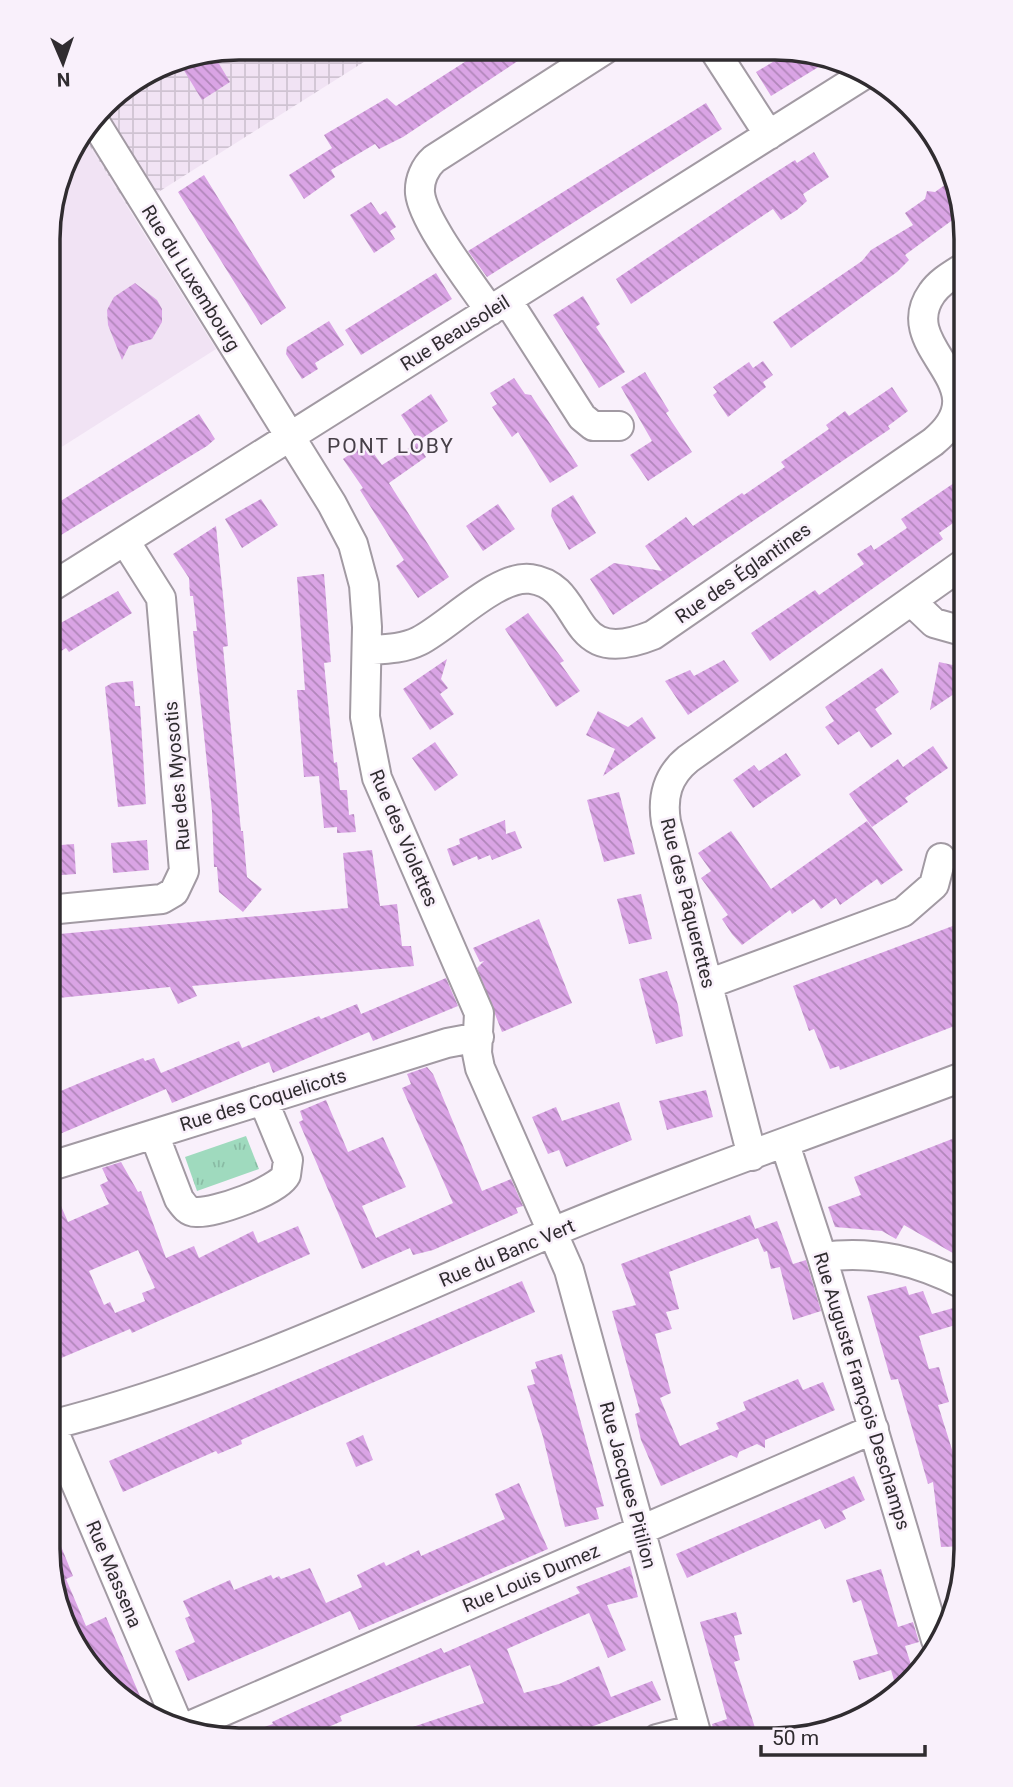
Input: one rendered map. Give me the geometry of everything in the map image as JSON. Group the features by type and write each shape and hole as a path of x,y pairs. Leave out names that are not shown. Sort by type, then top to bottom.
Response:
{"street":[{"path":"588,60 434,159 425,170 420,187 424,209 582,416 593,426 619,426"},
{"path":"720,60 768,135"},
{"name":"Rue Beausoleil","path":"60,582 856,79"},
{"name":"Rue du Luxembourg","path":"98,127 290,437"},
{"name":"Rue des Églantines","path":"954,275 937,287 924,311 926,337 954,386"},
{"name":"Rue des Églantines","path":"367,650 402,647 419,641 506,583 523,579 539,581 553,588 581,627 596,639 621,645 653,635 933,442 949,427 954,417"},
{"name":"Rue des Violettes","path":"290,437 353,544 364,584 367,650 365,718 373,764 386,804 480,1013 477,1053 483,1076 552,1233"},
{"name":"Rue des Myosotis","path":"60,908 162,899 174,892 184,871 162,601 125,541"},
{"name":"Rue des Pâquerettes","path":"752,1156 666,822 664,796 673,775 688,759 954,571"},
{"path":"912,602 934,623 954,629"},
{"path":"708,984 903,912 934,885 941,858"},
{"name":"Rue des Coquelicots","path":"60,1163 447,1043 479,1037"},
{"name":"Rue du Banc Vert","path":"60,1422 114,1409 271,1353 552,1233 953,1080"},
{"path":"154,1134 179,1199 186,1208 196,1212 214,1209 271,1189 286,1175 288,1160 263,1101"},
{"name":"Rue Auguste François Deschamps","path":"785,1144 822,1257 933,1631"},
{"name":"Rue Jacques Pitilion","path":"552,1233 569,1270 695,1728"},
{"path":"822,1257 853,1254 888,1256 927,1266 953,1279"},
{"name":"Rue Louis Dumez","path":"198,1722 874,1429"},
{"name":"Rue Massena","path":"60,1450 174,1715"}],"shaded area":[{"path":"367,60 130,210 88,143 96,129 120,104 149,83 181,69 215,61"},
{"path":"88,143 216,349 60,448 61,215 73,170"}],"green space":[{"path":"246,1136 259,1169 197,1191 185,1157"}],"building":[{"path":"468,60 519,60 403,137 379,149 375,144 331,170 335,177 304,199 289,175 332,148 324,135 387,98 396,106"},
{"path":"776,60 820,66 771,96 756,72"},
{"path":"217,61 230,82 202,100 183,69"},
{"path":"706,103 722,129 487,277 468,251"},
{"path":"814,152 829,177 803,194 807,201 797,210 781,220 773,209 631,304 616,279 751,188 795,160 797,163"},
{"path":"204,175 286,308 261,325 178,192"},
{"path":"945,185 952,220 905,255 909,260 897,272 791,348 773,322 862,261 871,250 913,225 905,213 925,199 927,191 935,192"},
{"path":"371,202 380,215 386,211 396,227 390,231 395,239 374,253 350,215"},
{"path":"436,273 452,299 361,355 345,330"},
{"path":"135,283 157,300 162,309 162,322 152,339 129,346 122,360 108,325 107,310 114,297"},
{"path":"583,296 600,324 596,327 625,372 599,388 553,315"},
{"path":"329,321 344,345 315,363 318,369 302,379 286,354 287,347"},
{"path":"763,361 773,375 763,382 766,387 728,417 713,395 717,392 713,387 749,362 753,368"},
{"path":"645,372 669,411 666,413 692,452 648,481 630,455 652,441 621,387"},
{"path":"514,378 525,394 531,395 578,466 550,483 518,432 512,437 492,407 497,404 490,393"},
{"path":"892,387 908,411 888,426 890,429 613,615 590,579 614,563 662,571 645,546 686,517 693,526 742,493 744,495 785,467 781,462 829,429 826,425 845,411 849,416"},
{"path":"431,394 448,421 418,441 401,415"},
{"path":"199,414 215,439 60,536 60,501"},
{"path":"366,443 382,465 417,443 426,457 389,483 449,577 418,598 396,566 404,560 360,490 363,488 343,459"},
{"path":"954,483 954,523 939,533 943,539 770,661 751,633 815,590 819,595 864,564 857,554 871,545 874,550 907,528 901,519"},
{"path":"573,495 596,533 569,550 551,516 552,508"},
{"path":"261,499 278,525 242,548 225,519"},
{"path":"498,504 515,529 483,551 466,526"},
{"path":"216,526 228,646 223,647 241,831 247,877 262,889 243,912 219,892 217,867 214,867 212,811 193,631 197,631 193,596 190,596 189,578 173,554"},
{"path":"324,574 331,662 324,663 334,763 337,762 340,790 347,790 349,815 354,814 356,832 337,833 337,827 324,828 319,776 304,777 297,690 305,690 297,577"},
{"path":"118,591 132,613 69,652 66,648 60,652 60,623"},
{"path":"528,613 564,661 560,663 580,691 556,707 505,629"},
{"path":"447,659 441,679 448,688 440,694 454,714 430,730 403,689"},
{"path":"724,660 739,681 688,715 665,681 690,670 694,676"},
{"path":"939,662 954,665 954,694 930,710"},
{"path":"882,668 899,692 875,709 892,734 871,748 859,731 838,745 825,727 834,721 825,707"},
{"path":"133,681 135,706 140,706 146,804 118,807 105,687 112,683"},
{"path":"598,711 628,727 642,717 656,738 603,776 615,749 586,735"},
{"path":"435,742 458,775 435,791 412,758"},
{"path":"933,746 948,768 905,798 908,802 872,827 849,794 898,759 903,767"},
{"path":"786,753 801,775 753,808 733,780 754,765 759,771"},
{"path":"619,792 635,854 604,862 587,800"},
{"path":"505,820 506,834 515,831 522,848 492,860 490,855 478,860 477,856 453,866 447,849 460,844 459,839"},
{"path":"867,821 903,870 881,885 877,879 840,905 836,898 821,909 814,899 792,914 790,910 742,945 722,919 728,915 701,878 711,871 698,853 731,831 771,889"},
{"path":"147,840 149,870 113,873 111,843"},
{"path":"74,844 76,874 60,875 60,845"},
{"path":"372,850 380,906 397,904 402,946 411,946 414,966 192,986 197,996 178,1004 170,987 60,998 60,934 348,908 343,853"},
{"path":"641,894 652,939 629,944 617,899"},
{"path":"539,919 572,1003 502,1032 477,968 484,961 480,962 473,948"},
{"path":"953,926 953,1026 840,1070 839,1066 830,1069 814,1029 809,1031 793,986"},
{"path":"667,971 678,1005 683,1036 656,1044 639,979"},
{"path":"446,978 458,1006 373,1041 369,1032 273,1073 269,1062 172,1103 166,1089 60,1134 60,1091 82,1082 143,1058 145,1061 154,1058 161,1073 239,1041 242,1048 319,1016 321,1019 357,1004 361,1014"},
{"path":"427,1067 433,1074 482,1191 511,1179 523,1206 516,1208 518,1213 433,1250 413,1255 410,1248 362,1269 299,1122 303,1120 300,1111 326,1100 348,1152 383,1137 406,1187 362,1206 376,1238 453,1203 402,1088 411,1084 407,1074"},
{"path":"706,1090 713,1117 667,1130 659,1101"},
{"path":"619,1102 632,1140 566,1167 559,1150 548,1154 532,1117 556,1107 562,1121"},
{"path":"953,1139 953,1253 904,1225 896,1239 882,1231 835,1227 828,1207 861,1195 854,1177"},
{"path":"121,1162 138,1192 141,1191 166,1258 194,1246 199,1258 253,1231 258,1243 298,1226 310,1254 132,1333 130,1329 60,1359 60,1204 68,1222 109,1204 100,1185 108,1181 102,1168","holes":["138,1250 155,1288 142,1293 145,1301 115,1313 110,1302 104,1305 89,1271"]},
{"path":"750,1215 755,1229 777,1221 793,1264 806,1260 821,1311 793,1320 780,1267 784,1266 771,1269 767,1251 764,1252 758,1238 669,1272 679,1309 666,1312 672,1329 655,1334 671,1393 660,1398 680,1446 719,1429 716,1423 746,1410 743,1402 798,1379 803,1390 823,1382 835,1410 765,1440 765,1448 757,1444 739,1452 737,1458 731,1455 661,1486 641,1440 635,1414 640,1412 612,1311 636,1305 621,1264"},
{"path":"522,1281 535,1312 241,1440 242,1444 218,1454 216,1451 123,1492 109,1461"},
{"path":"906,1286 909,1295 923,1291 932,1314 953,1308 953,1326 919,1336 929,1369 939,1367 949,1402 938,1405 953,1453 953,1546 941,1547 933,1482 928,1484 898,1379 891,1380 867,1296"},
{"path":"562,1354 604,1506 596,1508 599,1519 565,1527 543,1437 527,1386 535,1384 531,1370 537,1368 535,1362"},
{"path":"363,1435 373,1460 356,1467 346,1443"},
{"path":"854,1476 865,1500 842,1511 846,1519 825,1529 820,1519 687,1578 676,1554"},
{"path":"519,1483 548,1549 359,1630 350,1611 188,1681 175,1651 195,1642 185,1618 190,1616 183,1601 230,1580 234,1590 271,1575 273,1579 279,1576 281,1579 310,1568 326,1603 362,1587 357,1575 384,1562 386,1566 419,1550 421,1556 505,1519 495,1494"},
{"path":"60,1544 73,1576 66,1579 86,1626 106,1617 141,1699 129,1691 96,1658 78,1628 69,1606 61,1572"},
{"path":"630,1566 638,1597 607,1605 626,1650 608,1658 589,1613 507,1649 524,1693 559,1684 599,1666 611,1697 652,1681 661,1700 588,1728 410,1728 484,1703 470,1665 340,1716 342,1721 326,1728 261,1728 441,1648 444,1653 580,1593 576,1587"},
{"path":"881,1569 898,1627 913,1622 919,1642 905,1646 911,1664 894,1681 891,1670 859,1680 853,1661 878,1654 861,1600 853,1603 846,1580"},
{"path":"736,1612 742,1634 734,1636 740,1660 734,1662 755,1728 713,1728 712,1724 727,1719 700,1622"}],"district":[{"name":"PONT LOBY","path":"391,446"}]}
